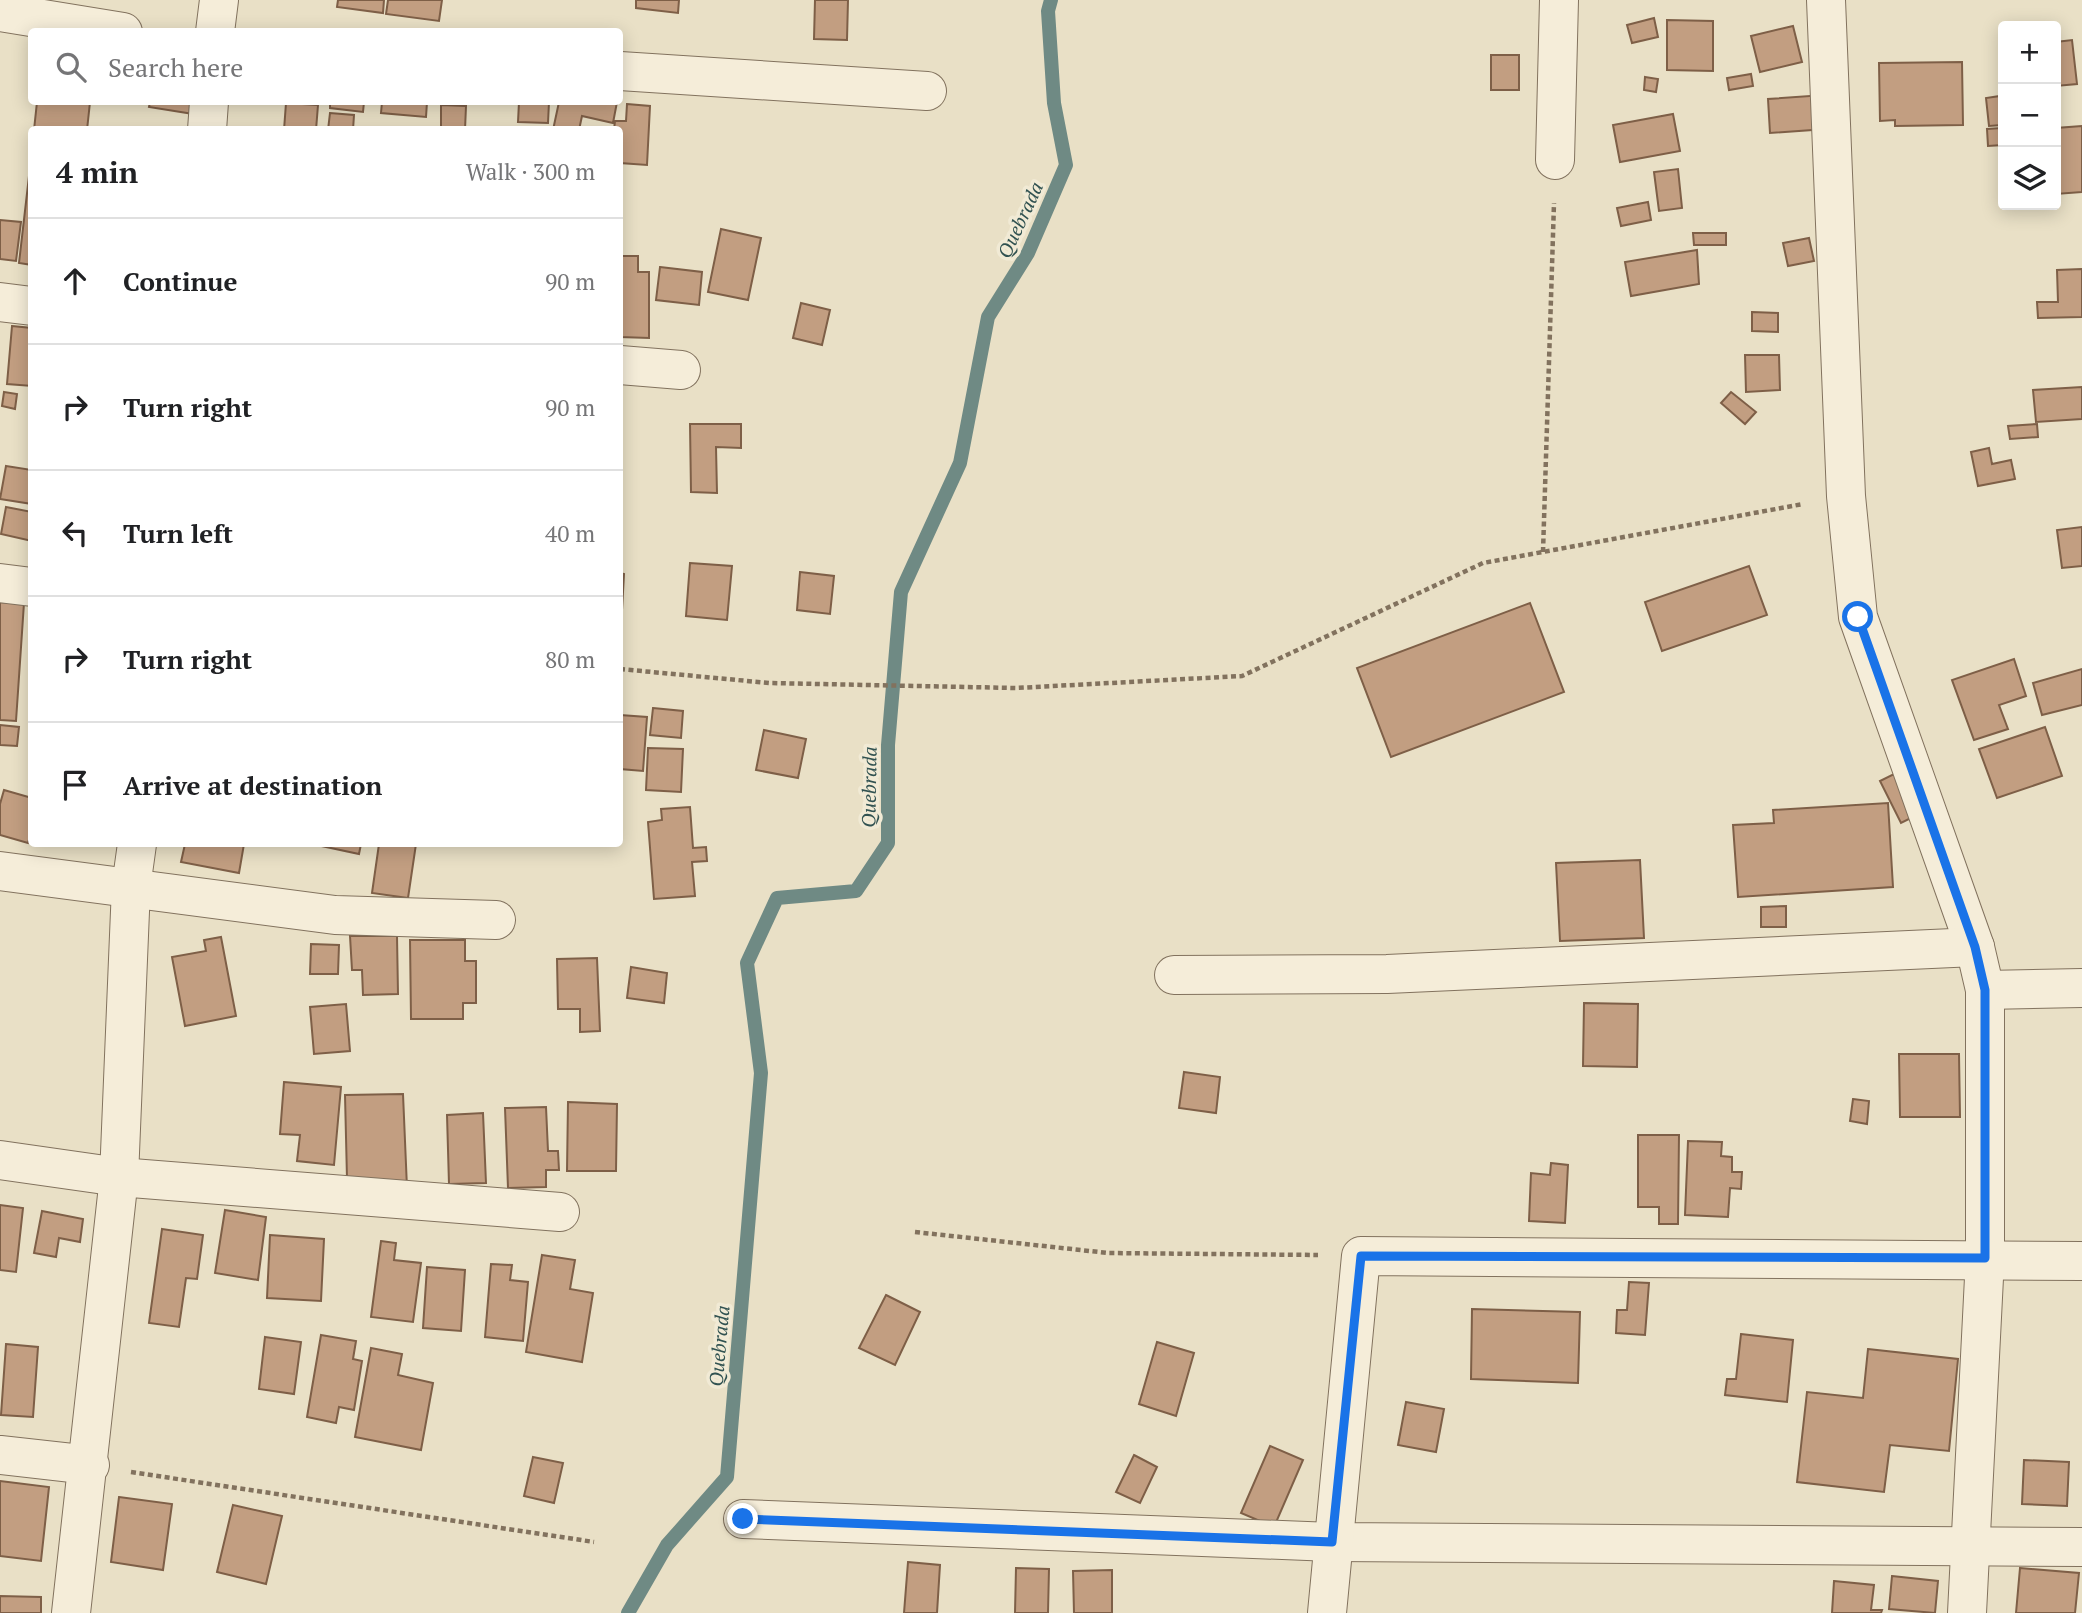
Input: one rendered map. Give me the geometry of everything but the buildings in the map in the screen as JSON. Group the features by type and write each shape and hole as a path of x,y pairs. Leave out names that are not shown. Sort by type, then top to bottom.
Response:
{"street":[{"path":"216,28 219,0"},
{"path":"1555,160 1559,0"},
{"path":"1826,0 1846,496 1858,617 1975,947 1985,990 1985,1258 1967,1613"},
{"path":"0,12 98,28"},
{"path":"623,71 927,91"},
{"path":"207,126 209,105"},
{"path":"0,302 28,306"},
{"path":"623,365 681,370"},
{"path":"0,583 28,586"},
{"path":"71,1613 90,1465 119,1177 131,887 137,847"},
{"path":"0,871 335,915 496,920"},
{"path":"1174,975 1387,974 1975,947"},
{"path":"1985,990 2082,988"},
{"path":"0,1160 119,1177 560,1212"},
{"path":"1327,1613 1361,1256 1985,1258 2082,1261"},
{"path":"0,1455 90,1465"},
{"path":"743,1519 1332,1542 2082,1547"}],"path":[{"path":"1543,552 1555,160"},
{"path":"623,668 769,683 1016,688 1242,676 1483,563 1846,496"},
{"path":"915,1233 1108,1253 1361,1256"},
{"path":"90,1465 594,1542"}],"waterway":[{"name":"Quebrada","path":"628,1613 667,1545 727,1477 761,1073 747,963 777,898 856,891 888,843 888,745 901,592 960,463 988,317 1028,253 1066,165 1054,103 1048,11 1051,0"}],"route":[{"path":"743,1519 1332,1542 1361,1256 1985,1258 1985,990 1975,947 1858,617"}]}
